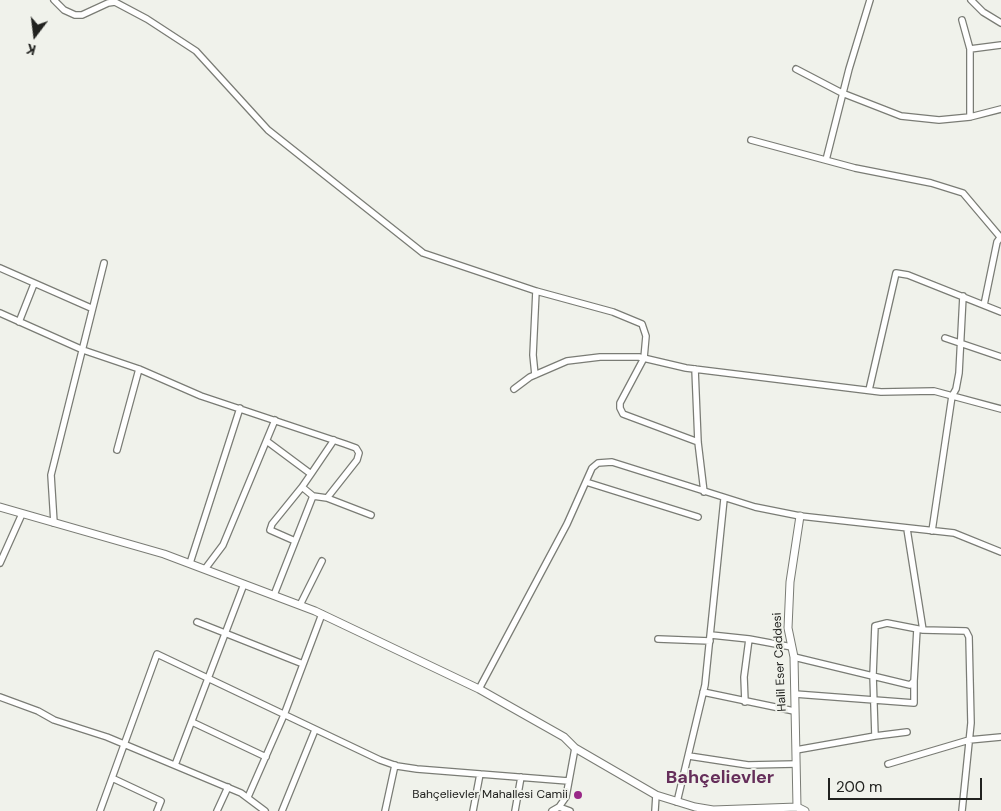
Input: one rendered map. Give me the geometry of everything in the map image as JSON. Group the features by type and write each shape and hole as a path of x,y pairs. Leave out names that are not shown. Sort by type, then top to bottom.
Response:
{"street":[{"path":"54,0 64,10 75,15 82,15 108,3 115,2 147,19 196,51 268,130 423,253 536,292 613,312 642,324 646,336 644,358 620,402 623,414 698,442"},
{"path":"826,160 842,93 870,0"},
{"path":"971,0 983,12 1001,23"},
{"path":"962,20 970,49 970,117"},
{"path":"970,49 1001,45"},
{"path":"796,69 842,93 901,116 939,120 970,117 1001,109"},
{"path":"750,140 826,160 931,183 963,193 1000,238 997,242 984,305"},
{"path":"54,523 51,475 91,320 91,308 104,263"},
{"path":"0,268 91,308"},
{"path":"869,390 896,273 908,274 1001,312"},
{"path":"18,322 34,284"},
{"path":"535,375 533,355 536,292"},
{"path":"932,531 952,396 956,389 963,296"},
{"path":"0,313 83,350 139,369 201,396 356,448 359,452 357,460 327,498"},
{"path":"945,338 1001,357"},
{"path":"514,389 535,375 567,361 600,357 644,358 695,369 869,390 934,392 1001,409"},
{"path":"117,450 139,369"},
{"path":"695,369 698,442 704,492"},
{"path":"190,564 240,408"},
{"path":"205,569 224,546 268,442 275,420"},
{"path":"295,540 270,530 272,524 302,487 334,440"},
{"path":"268,442 311,474"},
{"path":"479,689 567,524 592,468 598,463 612,462 724,499 800,516 907,529 954,532 1001,552"},
{"path":"586,482 698,516"},
{"path":"302,487 313,496 327,498 372,515"},
{"path":"274,595 313,496"},
{"path":"677,802 703,692 711,638 724,499"},
{"path":"0,507 164,554 322,614 479,689 564,738 575,748 656,795 713,810 801,809"},
{"path":"0,563 22,514"},
{"name":"Halil Eser Caddesi","path":"800,516 788,610 788,628 794,658 796,764 801,809"},
{"path":"795,694 914,703 914,682 920,630 907,529"},
{"path":"300,605 322,561"},
{"path":"175,765 244,584"},
{"path":"248,797 284,715 322,614"},
{"path":"197,622 303,664"},
{"path":"875,736 873,675 875,626 887,623 920,630 966,631 968,637 969,740 962,811"},
{"path":"658,639 749,639 792,647"},
{"path":"745,702 744,677 749,639"},
{"path":"100,811 120,750 126,745 157,654 315,730 395,765 417,769 568,781"},
{"path":"794,658 873,675 900,684 910,685 914,682"},
{"path":"703,692 794,711"},
{"path":"0,698 126,745 228,787 248,797 265,811"},
{"path":"192,722 266,757"},
{"path":"282,811 315,730"},
{"path":"796,750 907,732"},
{"path":"888,764 969,740 1001,737"},
{"path":"552,811 559,807 566,797 575,748"},
{"path":"689,756 748,765 796,764"},
{"path":"385,811 395,765"},
{"path":"473,811 480,774"},
{"path":"515,811 521,777"},
{"path":"112,778 161,801 157,811"},
{"path":"217,811 228,787"},
{"path":"655,811 656,795"},
{"path":"559,807 570,811"}],"place":[{"name":"Bahçelievler Mahallesi Camii","path":"578,795"}],"district":[{"name":"Bahçelievler","path":"720,778"}]}
